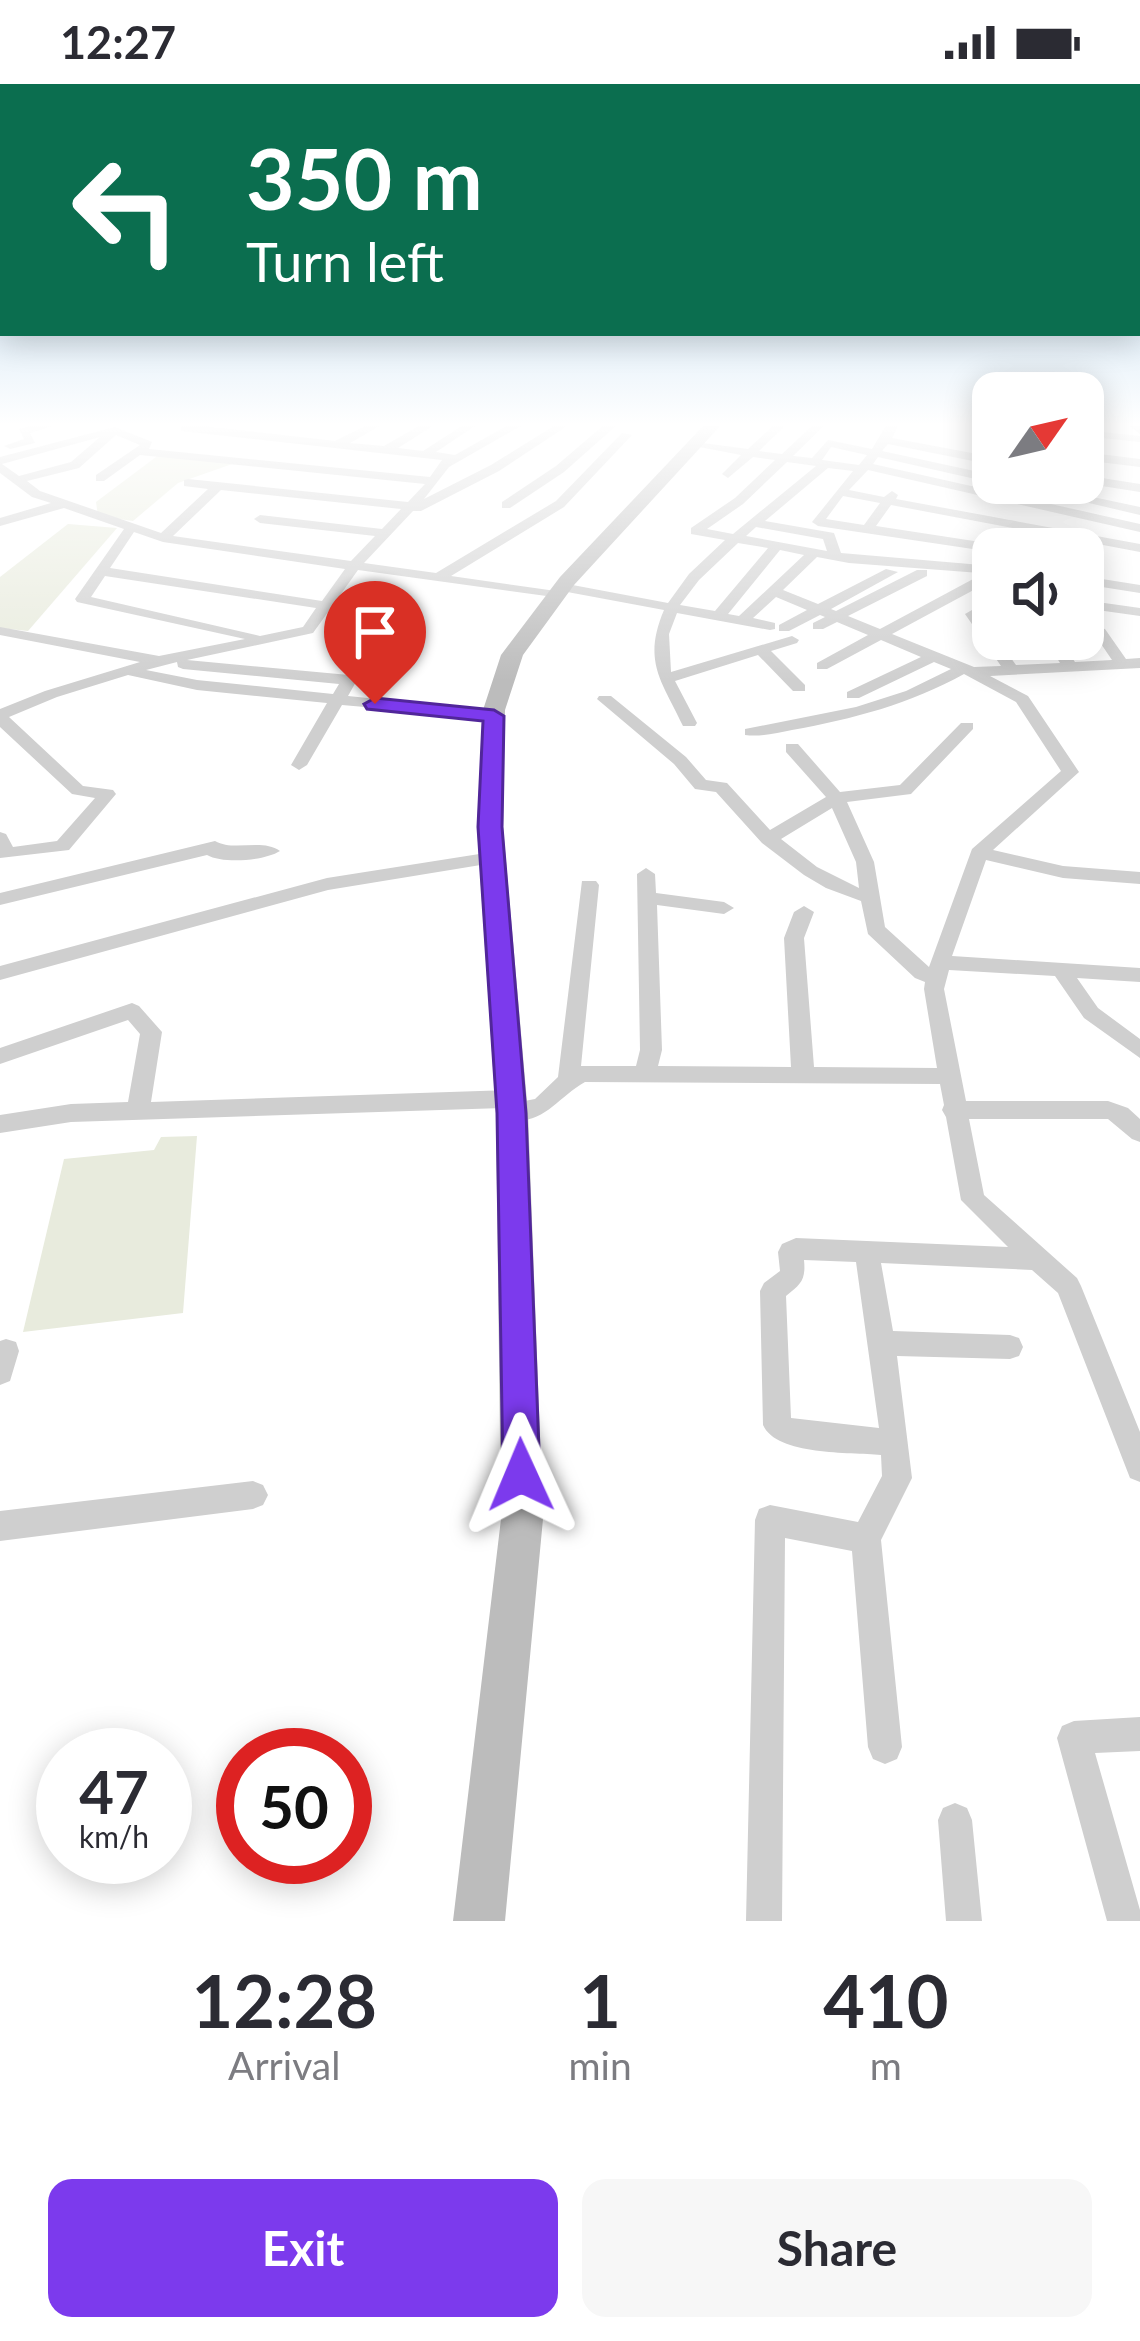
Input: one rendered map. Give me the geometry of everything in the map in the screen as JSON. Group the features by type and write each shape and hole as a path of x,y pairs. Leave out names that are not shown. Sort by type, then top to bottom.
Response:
{"main road":[{"path":"479,1921 522,1519 511,1106 492,858 494,716 512,655 559,591 634,510"}],"street":[{"path":"0,522 41,510"},
{"path":"82,510 164,538 674,608 782,631"},
{"path":"164,538 193,510"},
{"path":"235,548 268,510"},
{"path":"391,510 411,510"},
{"path":"0,838 6,854 63,846 107,794 78,790 0,716 159,661 308,630 355,565 408,510"},
{"path":"438,578 551,510"},
{"path":"723,510 696,531 835,556 972,568"},
{"path":"689,723 661,665 661,633 680,593 698,572 770,510"},
{"path":"834,510 827,527 835,556"},
{"path":"867,529 881,510"},
{"path":"933,510 1140,548"},
{"path":"1056,510 1140,528"},
{"path":"761,518 972,545"},
{"path":"260,519 385,533"},
{"path":"130,528 82,599 264,638"},
{"path":"718,616 776,546"},
{"path":"742,621 814,553"},
{"path":"100,571 328,606"},
{"path":"667,679 762,650 782,631 817,618 891,572"},
{"path":"771,590 817,618 835,616 922,573"},
{"path":"1104,583 1140,589"},
{"path":"822,666 972,585"},
{"path":"1104,607 1140,611"},
{"path":"835,616 967,671 1022,700 1070,772 979,853 934,989 973,1200 1068,1286 1133,1423 1140,1468"},
{"path":"0,631 159,661 349,680 299,765"},
{"path":"1104,636 1131,663"},
{"path":"762,650 799,688"},
{"path":"853,695 933,658"},
{"path":"1005,660 1012,670"},
{"path":"1066,660 1071,667"},
{"path":"751,732 854,716 967,671 1131,663"},
{"path":"127,671 196,685 494,716"},
{"path":"896,676 923,692"},
{"path":"605,699 629,725 689,767 701,785 721,787 768,838 854,896 872,897"},
{"path":"768,838 836,798 905,790 967,726"},
{"path":"792,748 836,798 866,862 880,935 922,973 1060,970 1140,975"},
{"path":"0,899 215,847 216,854 271,851"},
{"path":"979,853 1063,872 1140,878"},
{"path":"0,973 327,884 492,858"},
{"path":"645,1074 651,1050 646,874"},
{"path":"569,1080 589,885"},
{"path":"648,898 724,908"},
{"path":"803,1075 794,938 804,912"},
{"path":"1060,970 1091,1013 1140,1051"},
{"path":"0,1056 132,1011 151,1032 138,1110"},
{"path":"0,1124 71,1112 542,1106 581,1075 947,1076"},
{"path":"953,1110 1108,1110 1120,1114 1140,1133"},
{"path":"894,1444 788,1433 777,1425 773,1291 793,1276 790,1252 1038,1259"},
{"path":"867,1253 897,1478 866,1539 885,1747"},
{"path":"882,1343 1010,1347"},
{"path":"0,1526 254,1495"},
{"path":"764,1921 770,1520 866,1539"},
{"path":"1124,1921 1074,1738 1140,1734"},
{"path":"955,1820 964,1921"}],"shaded area":[{"path":"97,510 146,510 133,521 98,516"},
{"path":"68,524 117,528 28,631 0,628 0,577"},
{"path":"197,1136 183,1313 23,1332 64,1159 154,1150 161,1137"}],"route":[{"path":"375,704 494,716 490,827 512,1113 521,1475"}]}
